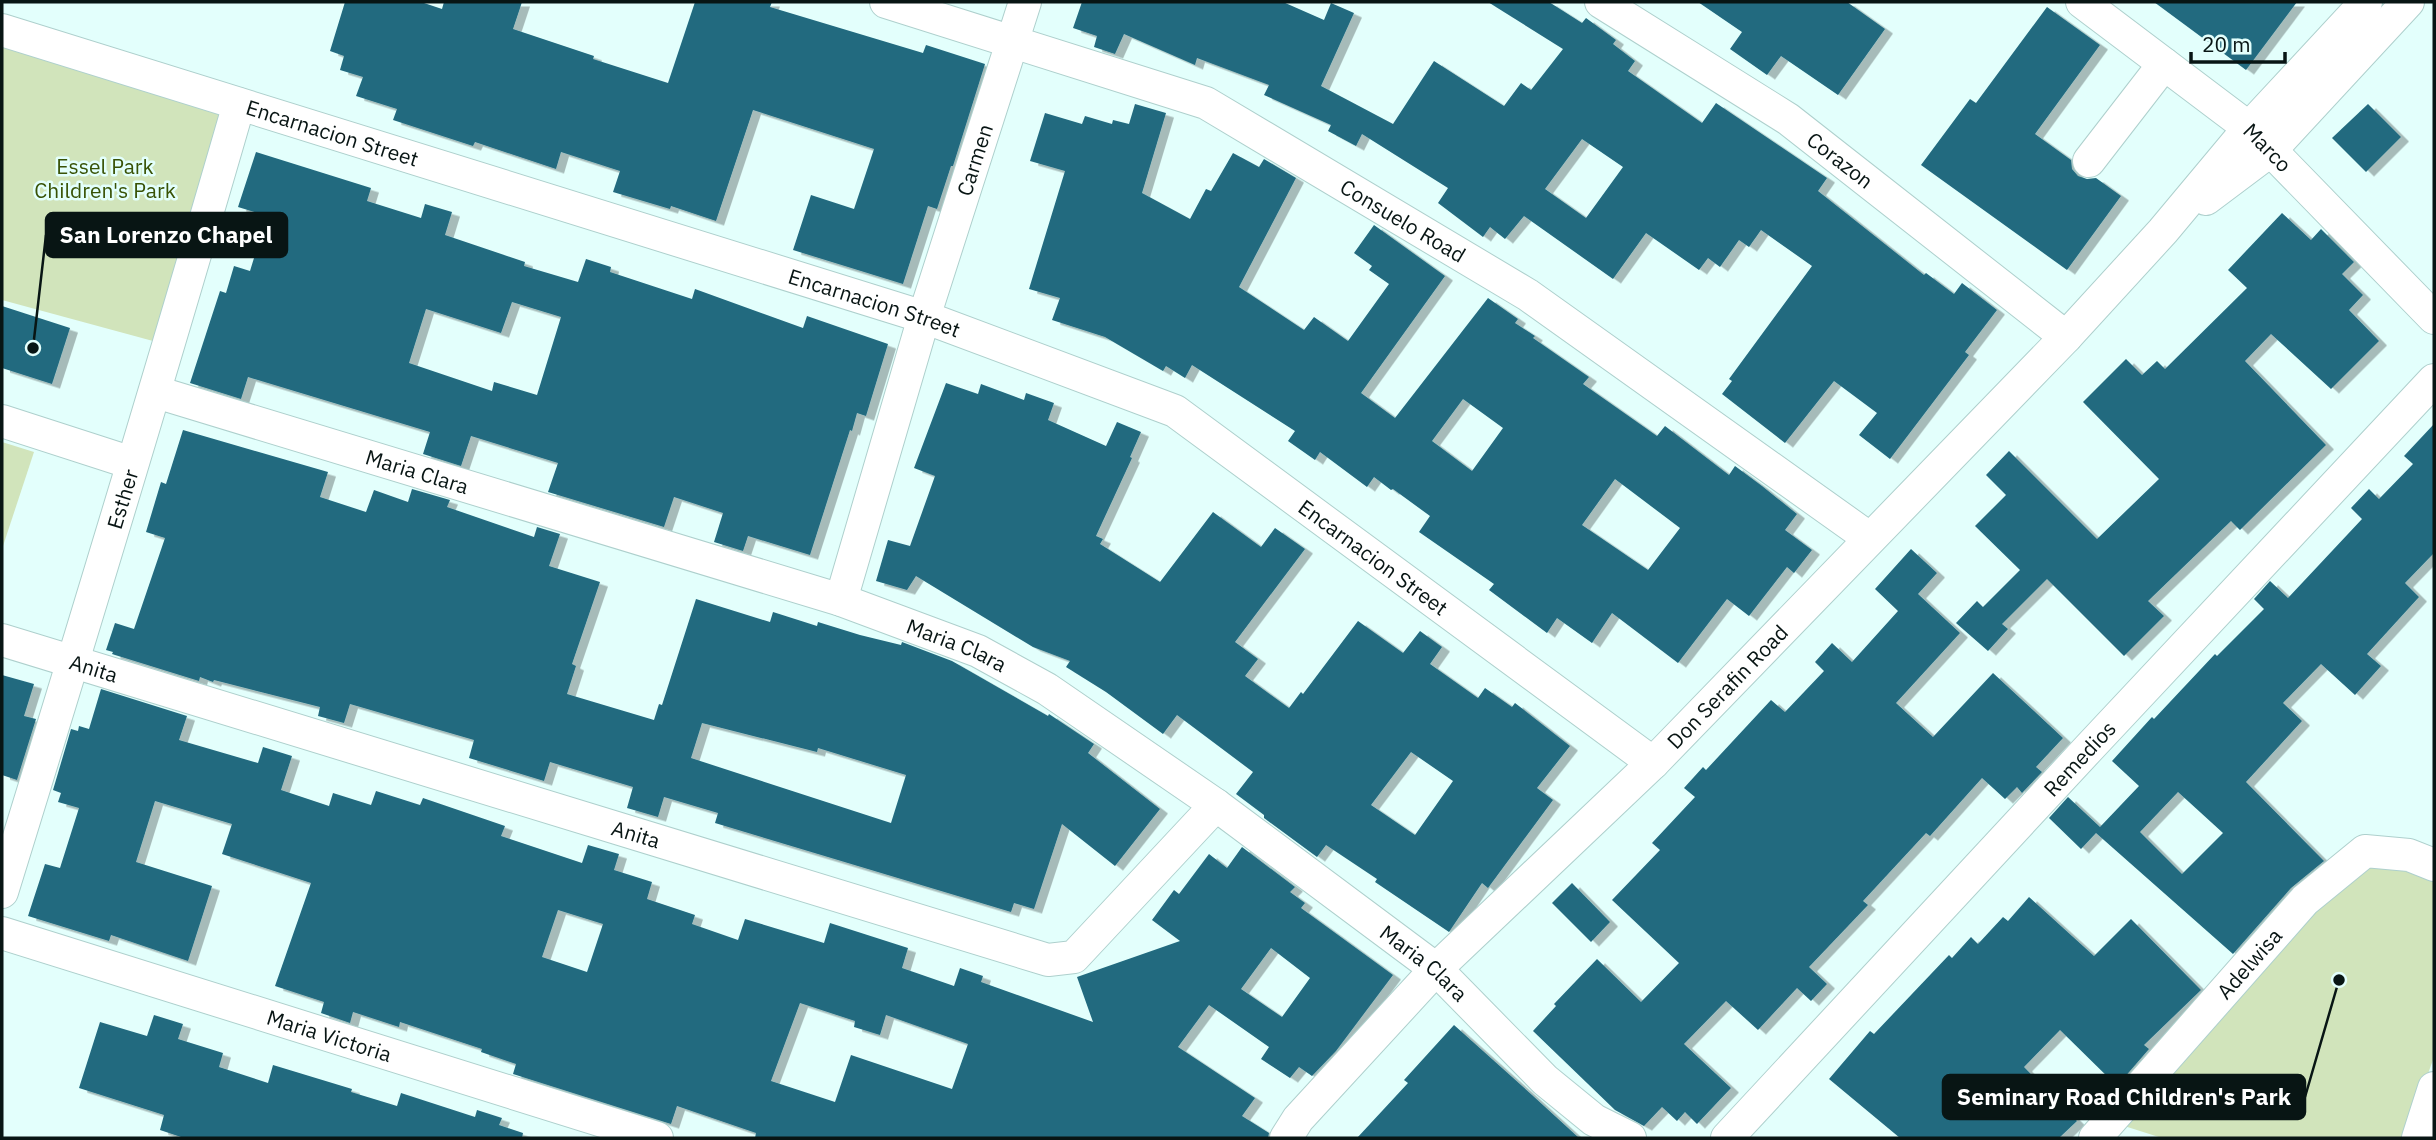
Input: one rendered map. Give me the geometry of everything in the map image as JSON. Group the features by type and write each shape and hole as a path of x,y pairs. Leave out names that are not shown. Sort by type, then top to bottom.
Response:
{"street":[{"name":"Consuelo Road","path":"886,2 1206,103 1528,295 1870,538"},
{"name":"Carmen","path":"841,600 924,317 1025,2"},
{"name":"Corazon","path":"1601,2 1788,119 2066,337"},
{"name":"Marco","path":"2082,2 2249,128 2434,318"},
{"name":"Don Serafin Road","path":"2163,231 2270,151 2408,2"},
{"name":"Don Serafin Road","path":"1286,1138 1298,1119 1436,969 1653,763 2066,337 2163,231 2249,128 2359,9"},
{"path":"2359,9 2375,38"},
{"name":"Encarnacion Street","path":"2,30 924,317 1175,411 1653,763"},
{"path":"2090,161 2164,64"},
{"name":"Esther","path":"2,892 156,392 239,104"},
{"name":"Remedios","path":"1727,1138 2434,380"},
{"name":"Maria Clara","path":"156,392 841,600 978,651 1046,689 1216,805 1436,969 1545,1080 1594,1120 1630,1138"},
{"path":"2,421 132,463"},
{"name":"Anita","path":"2,640 1048,960 1073,957 1216,805"},
{"name":"Adelwisa","path":"2095,1138 2305,900 2355,859 2365,851 2409,855 2434,864"},
{"name":"Maria Victoria","path":"2,933 657,1138"},
{"path":"2418,1138 2434,1088"}],"green space":[{"name":"Essel Park Children's Park","path":"2,38 234,108 164,344 2,300"},
{"path":"2,442 34,452 2,549"},
{"path":"2366,856 2434,873 2434,1057 2405,1138 2162,1138 2118,1124"}],"building":[{"path":"345,2 421,2 442,9 444,2 522,2 513,29 668,83 695,2 772,2 770,7 923,53 926,45 985,64 937,209 928,206 903,284 793,250 811,195 854,209 874,149 753,110 716,221 671,206 670,209 613,192 620,171 561,152 556,169 475,142 473,146 393,120 397,109 356,96 363,77 340,70 344,56 330,51"},
{"path":"1082,2 1283,2 1324,20 1331,3 1354,13 1321,86 1393,124 1434,61 1504,106 1521,83 1531,90 1563,49 1488,2 1549,2 1582,23 1586,18 1616,40 1613,44 1635,61 1628,71 1702,123 1716,103 1827,178 1818,191 1924,275 1926,273 1954,294 1962,283 1997,310 1965,352 1969,355 1890,459 1859,435 1877,413 1834,381 1785,443 1722,394 1732,381 1729,379 1812,266 1761,230 1749,247 1739,240 1720,267 1708,258 1699,270 1646,233 1613,279 1524,216 1505,239 1490,227 1483,237 1438,203 1448,188 1362,134 1356,146 1328,131 1331,125 1264,95 1269,85 1197,58 1195,65 1124,34 1115,54 1094,47 1097,36 1073,28","holes":["1582,139 1623,167 1586,218 1545,189"]},
{"path":"1698,2 1847,2 1885,29 1838,95 1781,56 1767,75 1730,49 1742,32"},
{"path":"2154,2 2297,2 2246,70"},
{"path":"2047,7 2100,45 2035,134 2071,160 2072,169 2078,176 2096,178 2121,196 2067,270 1921,165 1970,99 1976,103"},
{"path":"1135,104 1166,113 1142,193 1190,219 1206,189 1211,191 1233,153 1259,167 1264,159 1296,178 1239,287 1304,330 1314,317 1348,341 1389,284 1369,270 1372,266 1354,253 1374,225 1445,276 1361,393 1395,418 1488,298 1518,319 1515,323 1535,336 1533,338 1589,377 1583,384 1657,436 1665,426 1729,475 1735,466 1762,486 1797,514 1785,530 1812,550 1794,573 1787,567 1749,616 1727,599 1678,663 1612,613 1592,643 1557,618 1547,633 1489,590 1494,584 1419,532 1430,516 1393,489 1374,477 1367,487 1320,452 1315,460 1288,441 1295,431 1192,365 1185,378 1166,366 1163,371 1105,337 1052,320 1060,298 1029,289 1065,171 1030,161 1045,113 1082,124 1085,116 1112,124 1113,120 1129,124","holes":["1463,399 1503,428 1472,471 1432,441","1615,479 1680,528 1648,570 1582,525"]},
{"path":"2368,104 2401,137 2366,172 2332,138"},
{"path":"256,152 371,188 367,201 421,218 425,204 452,212 445,235 525,262 524,266 578,282 586,259 611,267 610,272 692,299 695,289 803,328 807,316 888,344 866,416 857,413 852,431 850,430 810,555 748,536 743,551 714,542 723,513 674,497 664,527 548,492 558,463 471,436 461,466 423,454 430,432 248,377 241,399 190,383 220,291 226,293 234,266 250,271 267,216 238,207","holes":["512,302 561,317 537,395 494,382 492,391 409,363 426,309 501,333"]},
{"path":"2282,213 2311,240 2321,229 2354,262 2342,274 2363,295 2349,310 2379,341 2331,389 2271,334 2245,361 2326,445 2240,530 2231,521 2148,601 2164,616 2124,656 2047,579 2002,624 2008,629 1988,651 1956,623 1977,601 1983,607 2020,570 1975,526 2006,495 1986,475 2009,451 2097,539 2159,479 2083,402 2126,359 2142,375 2157,361 2165,369 2247,288 2228,270"},
{"path":"2,306 70,328 52,384 2,368"},
{"path":"946,383 978,394 981,384 1024,400 1026,393 1054,403 1048,420 1106,446 1117,422 1141,432 1096,536 1103,539 1100,544 1160,582 1213,512 1261,547 1275,528 1305,549 1235,642 1258,659 1245,676 1289,708 1301,692 1303,694 1358,621 1403,653 1420,631 1442,647 1430,664 1478,698 1485,688 1512,707 1515,703 1570,746 1537,788 1553,800 1488,888 1482,883 1449,932 1326,845 1317,857 1264,818 1264,815 1236,794 1253,772 1177,715 1163,734 1106,692 1066,667 1070,661 1033,647 916,576 907,590 876,581 888,540 910,546 935,476 914,468","holes":["1411,752 1453,781 1415,835 1371,805"]},
{"path":"2434,424 2434,553 2405,583 2419,597 2367,654 2381,666 2355,695 2321,664 2283,703 2302,721 2246,782 2324,861 2291,888 2233,954 2096,833 2081,849 2049,818 2068,797 2100,827 2139,786 2112,761 2215,654 2217,656 2264,609 2254,599 2270,581 2288,598 2362,519 2351,508 2369,489 2379,499 2413,464 2404,456","holes":["2178,792 2223,833 2182,874 2140,832"]},
{"path":"183,430 328,472 320,497 366,512 374,490 408,502 412,489 450,500 447,507 534,537 537,527 560,534 549,566 600,582 572,664 576,666 567,694 654,720 659,704 662,705 696,599 770,622 773,612 817,626 818,622 901,645 902,642 952,661 1048,716 1049,714 1094,744 1088,753 1160,809 1115,866 1062,824 1034,909 1014,903 1011,912 715,823 718,813 664,797 658,817 627,808 633,787 550,762 544,781 469,758 474,740 350,704 344,723 318,716 320,707 214,680 213,682 200,677 199,681 112,654 113,652 106,650 115,623 134,629 165,538 146,532 161,482 166,484","holes":["702,723 817,752 818,748 906,775 891,823 691,758"]},
{"path":"1911,549 1937,573 1918,594 1960,633 1896,703 1933,737 1993,673 2063,738 2036,767 2042,772 2022,793 2017,787 2005,799 1982,778 1930,836 1926,833 1863,901 1868,905 1809,967 1827,984 1811,1001 1797,988 1758,1030 1726,1001 1684,1044 1731,1088 1697,1124 1685,1112 1677,1121 1662,1107 1644,1126 1615,1110 1533,1031 1556,1006 1554,1004 1597,959 1641,1002 1679,963 1612,900 1660,850 1652,843 1695,797 1684,788 1703,767 1706,770 1771,700 1785,712 1824,671 1815,662 1832,643 1852,662 1898,611 1875,589"},
{"path":"2,675 34,684 24,716 36,719 17,780 2,775"},
{"path":"101,689 187,716 179,740 258,763 263,747 292,756 281,790 329,806 333,793 371,805 376,791 420,805 423,798 505,826 501,836 582,863 588,845 619,854 614,870 652,882 647,899 695,915 692,924 738,940 745,919 824,943 830,923 908,948 902,968 954,986 960,968 983,976 981,982 1093,1022 1077,977 1180,941 1152,920 1174,890 1179,894 1209,854 1227,868 1242,847 1295,887 1290,892 1305,903 1301,908 1393,975 1336,1051 1312,1076 1299,1067 1290,1078 1261,1059 1269,1047 1209,1005 1178,1047 1255,1098 1242,1116 1269,1133 1268,1138 755,1138 756,1133 677,1106 671,1124 513,1074 516,1064 481,1052 482,1049 400,1022 399,1027 353,1012 350,1023 321,1013 324,1002 275,986 311,883 222,854 232,824 155,801 136,862 212,886 188,961 111,935 109,941 28,916 45,864 60,868 79,808 58,802 61,793 53,790 71,729 78,731 79,726 89,729","holes":["558,910 603,924 587,972 542,957","1271,948 1310,978 1282,1017 1241,989","800,1003 855,1021 854,1027 880,1035 886,1015 968,1044 952,1089 851,1055 835,1102 771,1081"]},
{"path":"1572,883 1610,922 1591,942 1552,903"},
{"path":"2029,897 2094,956 2131,919 2201,990 2144,1045 2149,1049 2117,1086 2060,1030 2024,1067 2077,1121 2059,1138 1900,1138 1829,1079 1870,1031 1874,1034 1949,955 1952,958 1971,937 1978,944 2003,917 2008,921"},
{"path":"154,1015 183,1024 178,1039 223,1053 219,1067 268,1083 273,1065 397,1106 401,1093 475,1117 477,1110 502,1118 499,1125 523,1133 522,1138 184,1138 160,1130 164,1115 79,1088 100,1022 147,1036"},
{"path":"1454,1025 1579,1138 1357,1138 1408,1083 1404,1080"}],"place":[{"name":"San Lorenzo Chapel","path":"33,348"},
{"name":"Seminary Road Children's Park","path":"2339,980"}]}
